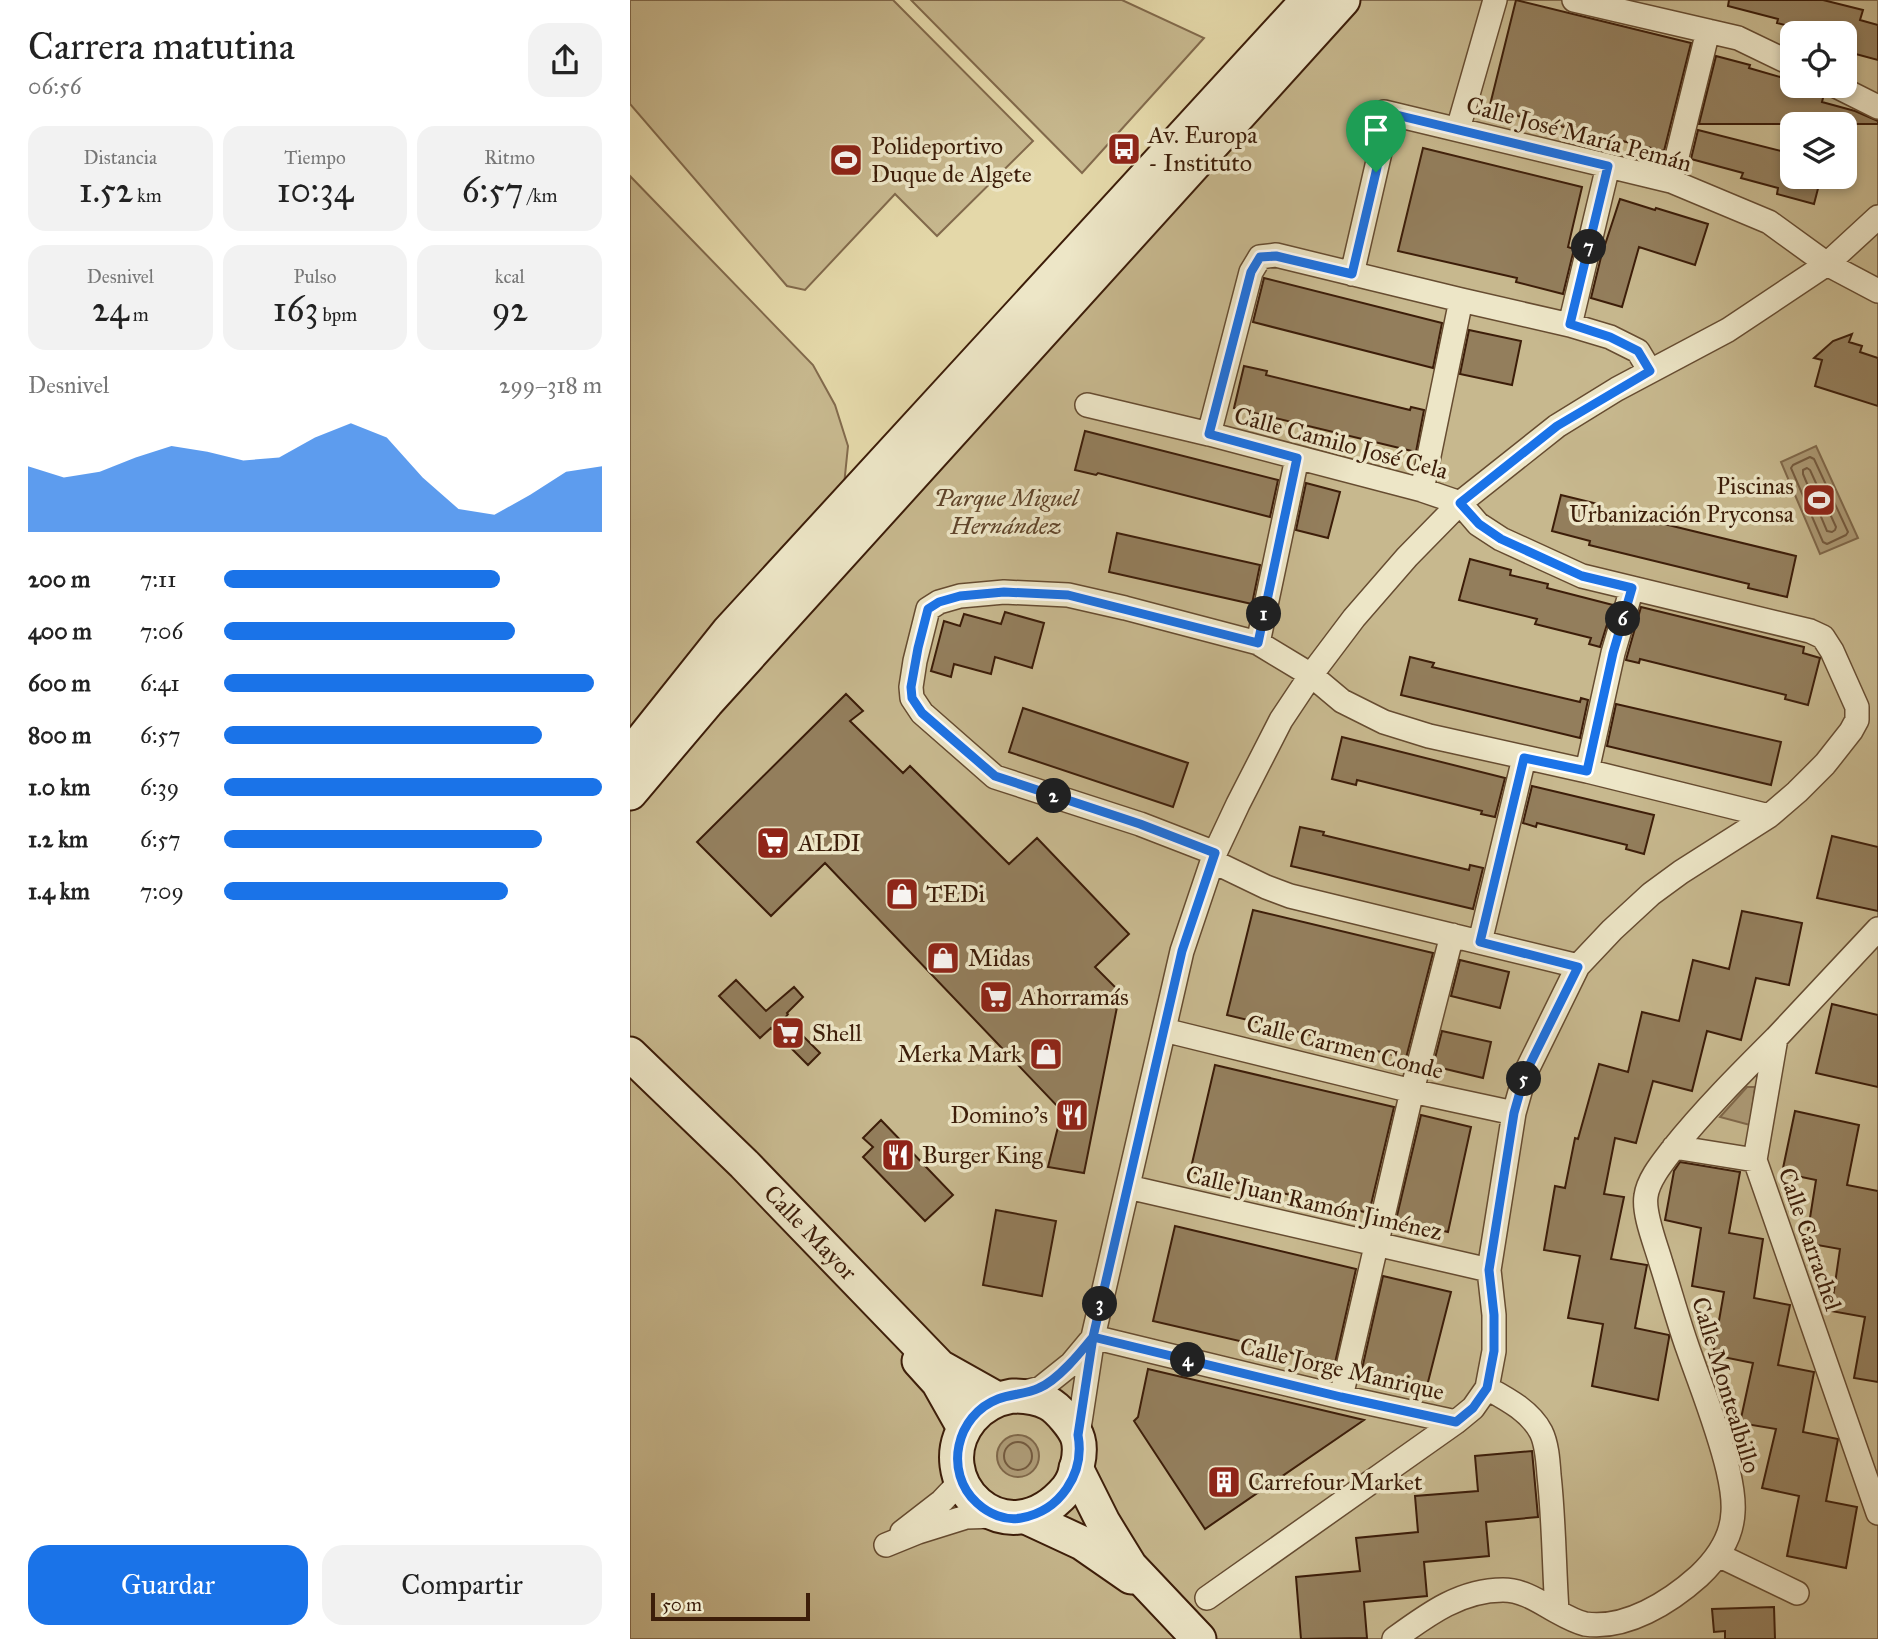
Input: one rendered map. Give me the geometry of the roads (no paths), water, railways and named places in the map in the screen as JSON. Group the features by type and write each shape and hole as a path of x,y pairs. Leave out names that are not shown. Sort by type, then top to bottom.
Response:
{"main road":[{"path":"630,755 728,632 1308,0"},
{"path":"630,793 707,702 1343,0"},
{"path":"630,775 707,702"},
{"name":"Calle Mayor","path":"630,1054 753,1174 940,1367 1004,1397"},
{"name":"Calle Mayor","path":"630,1087 694,1133 845,1281 938,1382 964,1428"},
{"path":"1013,1516 1055,1501 1069,1486 1080,1445 1078,1435 1058,1409 1031,1397 1004,1397 979,1410 964,1428 957,1449 961,1481 973,1500 983,1508 1013,1516 1082,1543 1154,1592"},
{"path":"1076,1468 1103,1522 1130,1566 1199,1639"}],"street":[{"path":"1458,129 1495,0"},
{"path":"1574,0 1738,38 1780,58"},
{"path":"1671,181 1708,32"},
{"path":"1857,96 1878,107"},
{"name":"Calle José María Pemán","path":"1352,274 1384,135 1384,112 1671,181 1769,222 1826,264 1878,291"},
{"path":"1570,324 1608,166"},
{"path":"1078,1435 1093,1337 1182,951 1214,857 1281,720 1354,618 1398,567 1460,503 1557,426 1650,371 1728,330 1826,264 1878,217"},
{"name":"Calle Camilo José Cela","path":"1209,434 1251,272 1260,257 1276,256 1570,324 1610,337 1638,351 1650,371"},
{"path":"1422,491 1461,300"},
{"name":"Calle Camilo José Cela","path":"1087,405 1209,434 1460,503"},
{"path":"1258,643 1297,458"},
{"path":"1207,1598 1473,1408 1487,1388 1494,1351 1494,1315 1489,1270 1514,1113 1525,1074 1578,967 1612,930 1651,894 1769,816 1825,764 1851,732 1857,720 1857,707 1823,637 1810,631 1582,576 1501,539 1479,524 1460,503"},
{"path":"1587,771 1613,653 1632,588"},
{"path":"1578,967 1290,897 1266,887 1214,857 1140,824 995,776 922,713 912,698 911,687 918,648 928,609 939,602 960,596 1004,592 1068,595 1258,643 1311,675 1342,701 1384,722 1429,736 1587,771 1769,816"},
{"path":"1480,942 1524,758"},
{"path":"1776,1038 1878,929"},
{"path":"1341,1397 1412,1091 1452,935"},
{"name":"Calle Carmen Conde","path":"1164,1030 1412,1091 1514,1113"},
{"name":"Calle Montealbillo","path":"1394,1639 1429,1614 1463,1596 1503,1590 1538,1600 1582,1623 1605,1626 1641,1615 1699,1575 1718,1555 1729,1534 1733,1512 1731,1487 1723,1449 1648,1221 1646,1195 1653,1178 1691,1126 1776,1038"},
{"name":"Calle Carrachel","path":"1776,1038 1755,1160 1878,1513"},
{"path":"1674,1147 1755,1160"},
{"name":"Calle Juan Ramón Jiménez","path":"1128,1186 1489,1270"},
{"path":"1004,1397 1041,1388 1071,1364 1093,1337"},
{"name":"Calle Jorge Manrique","path":"1093,1337 1456,1422"},
{"path":"1487,1388 1519,1407 1542,1434 1553,1513 1556,1611"},
{"path":"961,1481 942,1501 886,1545 966,1517 1013,1516"},
{"path":"1718,1555 1797,1593"}],"water":[{"name":"Piscinas Urbanización Pryconsa","path":"1816,446 1858,538 1820,554 1781,462"},
{"path":"1747,1087 1755,1087 1750,1125 1720,1117"},
{"path":"1018,1435 1033,1441 1039,1456 1033,1471 1018,1477 1003,1471 997,1456 1003,1441"}],"place":[{"name":"Av. Europa - Instituto","path":"1124,149"},
{"name":"Polideportivo Duque de Algete","path":"846,160"},
{"name":"Piscinas Urbanización Pryconsa","path":"1819,500"},
{"name":"ALDI","path":"773,843"},
{"name":"TEDi","path":"902,894"},
{"name":"Midas","path":"943,958"},
{"name":"Ahorramás","path":"996,997"},
{"name":"Shell","path":"788,1033"},
{"name":"Merka Mark","path":"1046,1054"},
{"name":"Domino's","path":"1072,1115"},
{"name":"Burger King","path":"898,1155"},
{"name":"Carrefour Market","path":"1224,1482"}],"park label":[{"name":"Parque Miguel Hernández","path":"1006,512"}]}
